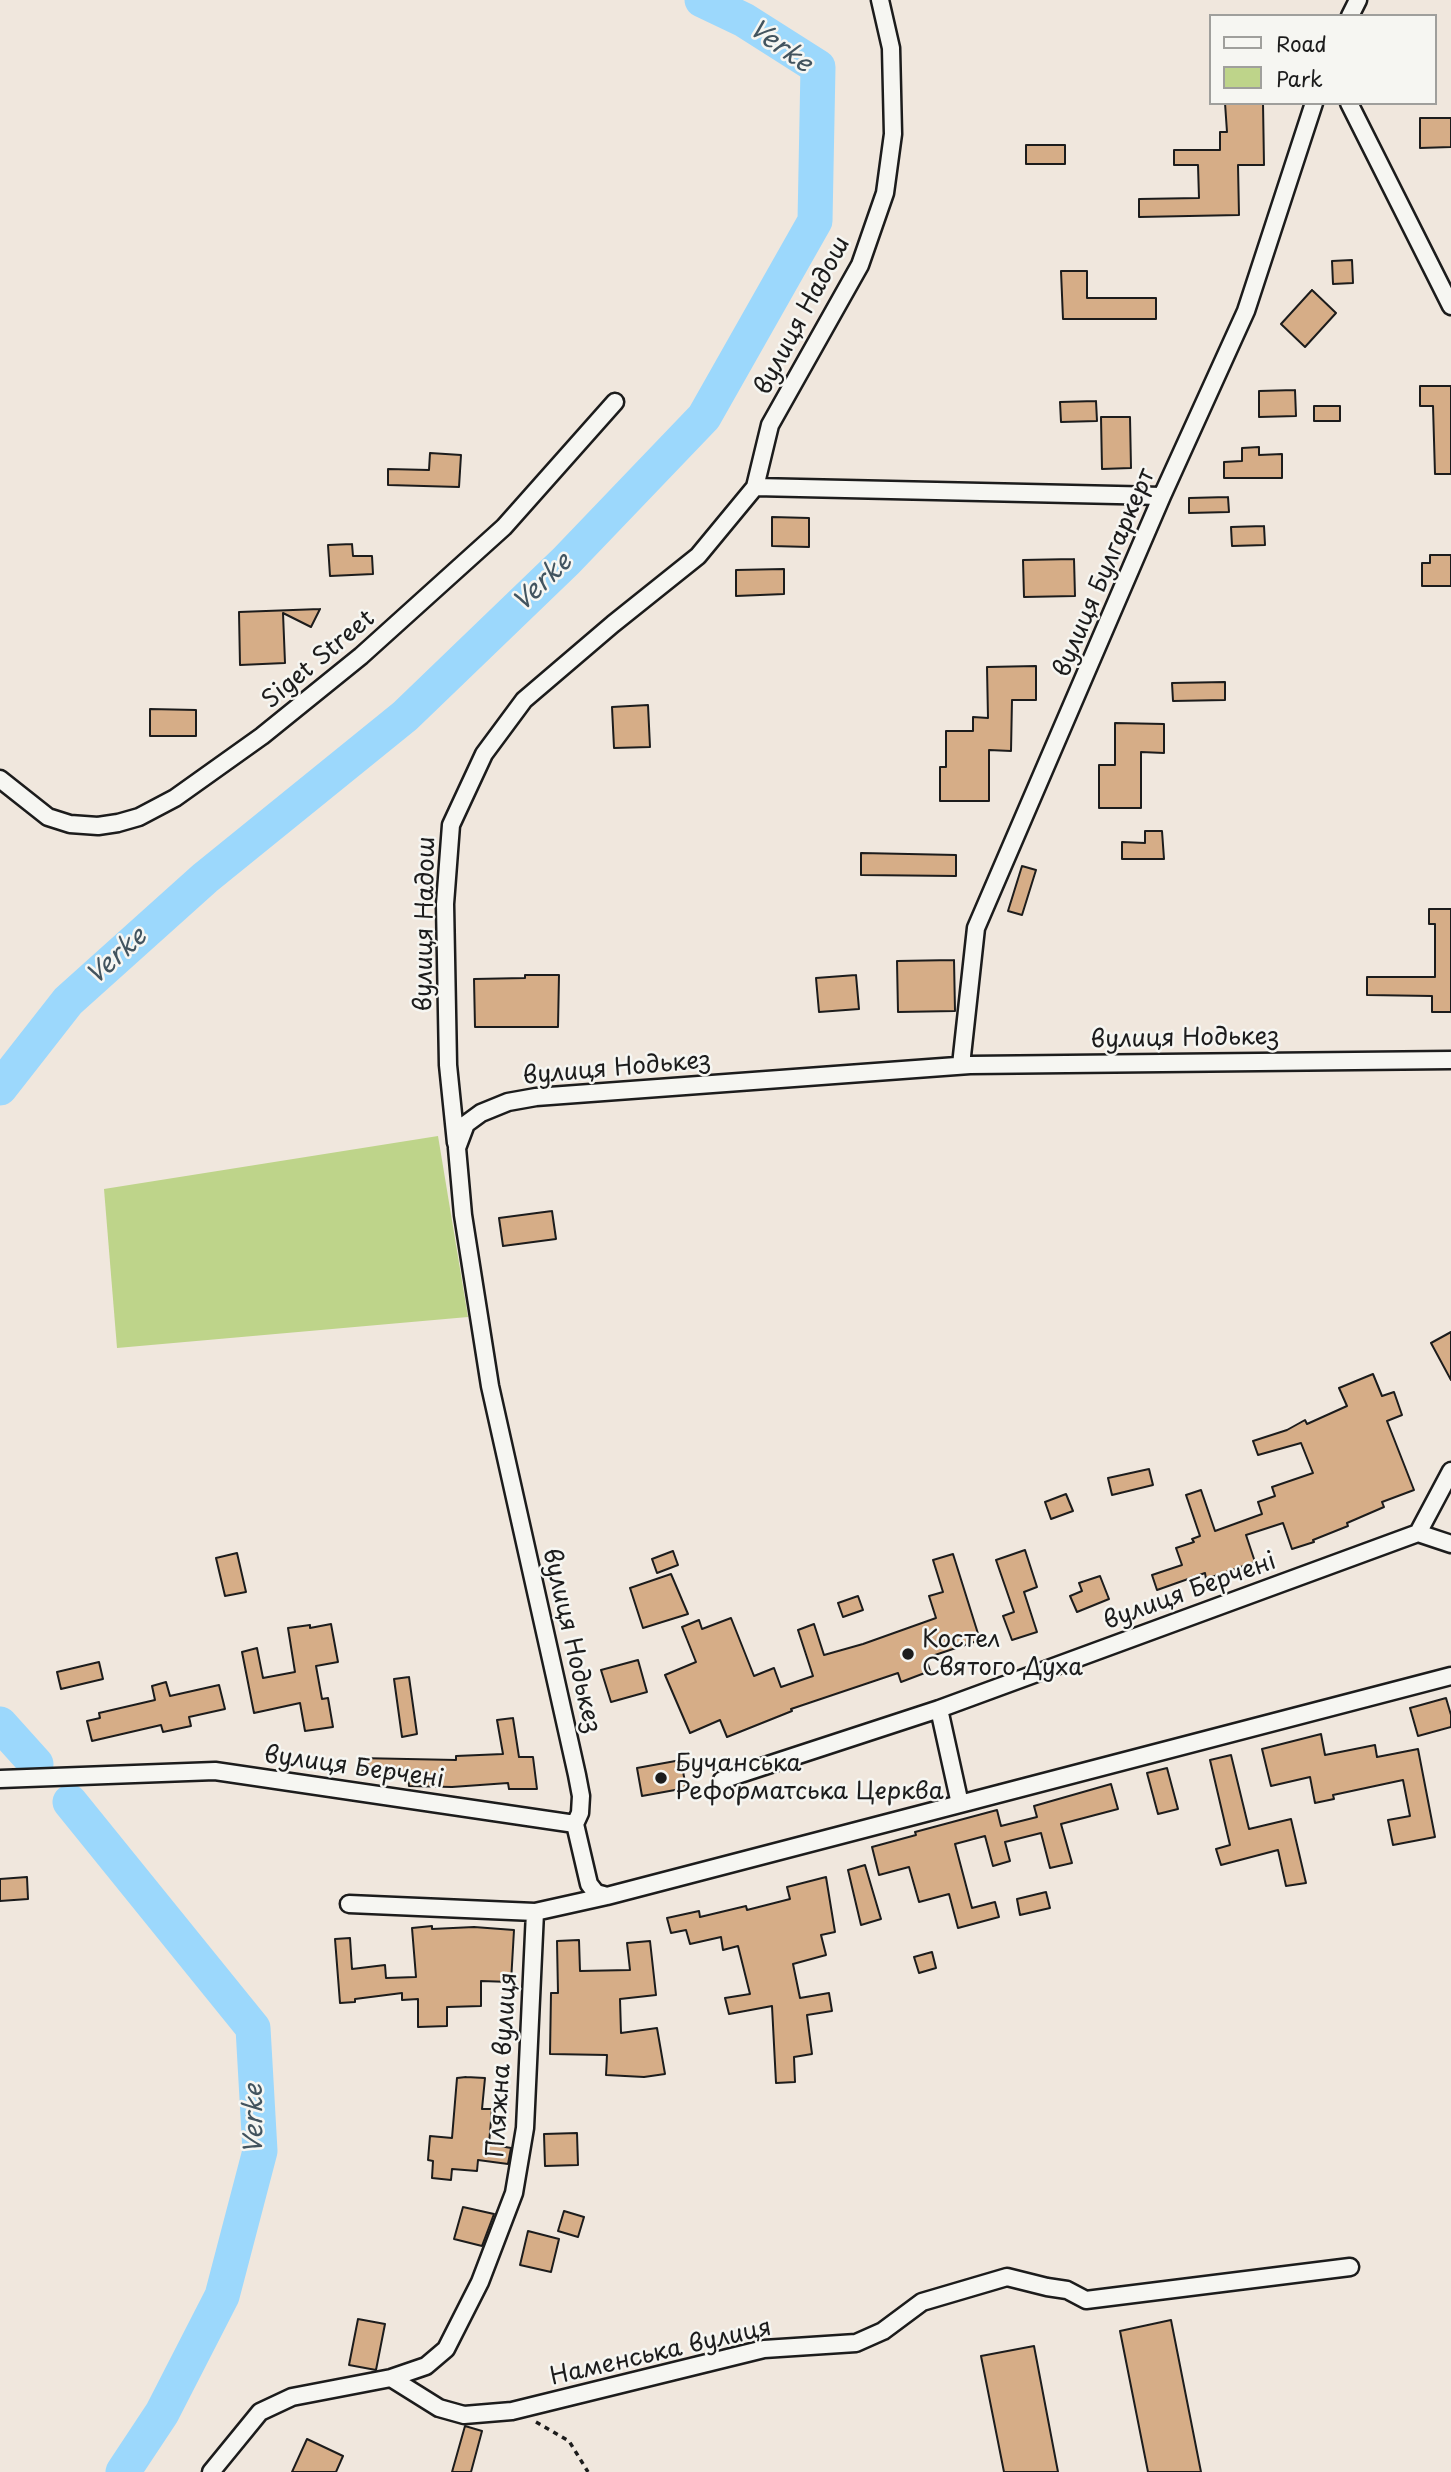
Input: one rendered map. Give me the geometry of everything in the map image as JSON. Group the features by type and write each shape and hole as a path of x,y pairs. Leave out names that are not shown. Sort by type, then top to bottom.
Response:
{"street":[{"name":"вулиця Надош","path":"457,1148 449,1065 445,904 450,825 484,754 524,700 698,555 755,487 770,425 860,265 885,193 893,134 892,61 880,0"},
{"name":"вулиця Булгаркерт","path":"961,1065 976,928 1162,496 1246,311 1313,105"},
{"path":"1350,105 1451,306"},
{"name":"Siget Street","path":"0,779 48,817 70,824 98,826 118,823 139,817 175,798 262,736 362,656 504,527 615,402"},
{"path":"755,487 1162,496"},
{"name":"вулиця Нодькез","path":"575,1824 580,1812 579,1785 490,1386 463,1215 457,1148 466,1124 481,1113 508,1102 536,1097 961,1065 1451,1060"},
{"path":"1451,1471 1418,1533 1451,1544"},
{"name":"вулиця Берчені","path":"722,1780 939,1709 1418,1533"},
{"path":"348,1904 536,1912 607,1896 1451,1676"},
{"path":"939,1709 960,1804"},
{"name":"вулиця Берчені","path":"0,1779 215,1771 575,1824"},
{"path":"575,1824 589,1884 596,1893 607,1896"},
{"name":"Пляжна вулиця","path":"211,2472 260,2412 292,2397 391,2378 426,2366 446,2349 480,2282 514,2193 525,2129 536,1912"},
{"name":"Наменська вулиця","path":"391,2378 439,2409 464,2415 512,2412 764,2349 856,2343 883,2331 922,2302 1007,2277 1067,2290 1086,2300 1349,2267"}],"path":[{"path":"512,2412 569,2441 588,2472"}],"green space":[{"path":"438,1136 468,1317 117,1348 104,1189"}],"building":[{"path":"1225,105 1263,105 1264,165 1238,165 1239,215 1139,217 1139,199 1199,198 1198,165 1174,165 1174,150 1220,150 1220,132 1227,132"},
{"path":"1420,118 1451,118 1451,147 1420,148"},
{"path":"1026,145 1065,145 1065,164 1026,164"},
{"path":"1352,260 1353,283 1333,284 1332,261"},
{"path":"1061,271 1087,271 1087,298 1156,298 1156,319 1063,319"},
{"path":"1312,290 1336,313 1305,347 1281,324"},
{"path":"1420,386 1451,386 1451,474 1435,474 1433,406 1420,406"},
{"path":"1295,390 1296,416 1259,417 1259,391"},
{"path":"1096,401 1097,421 1061,422 1060,402"},
{"path":"1314,406 1340,406 1340,421 1314,421"},
{"path":"1101,417 1130,417 1131,468 1102,469"},
{"path":"1259,447 1259,455 1282,454 1282,478 1224,478 1224,462 1242,461 1242,448"},
{"path":"430,453 461,455 459,487 388,485 388,469 429,470"},
{"path":"1228,497 1229,512 1189,513 1189,498"},
{"path":"772,517 809,518 809,547 772,546"},
{"path":"1264,526 1265,545 1232,546 1231,527"},
{"path":"352,544 353,556 372,556 373,574 330,576 328,545"},
{"path":"1430,555 1451,555 1451,586 1422,586 1422,563 1430,563"},
{"path":"1074,559 1075,596 1024,597 1023,560"},
{"path":"784,569 784,594 736,596 736,570"},
{"path":"320,609 311,627 283,613 285,663 240,665 239,612"},
{"path":"1036,666 1036,700 1012,700 1011,751 989,750 989,801 940,801 940,767 946,767 946,731 973,731 973,717 988,718 987,667"},
{"path":"1225,682 1225,700 1173,701 1172,683"},
{"path":"648,705 650,747 614,748 612,707"},
{"path":"150,709 196,710 196,736 150,736"},
{"path":"1115,723 1164,724 1164,753 1141,752 1141,808 1099,808 1099,765 1115,765"},
{"path":"1145,831 1162,831 1164,859 1122,859 1122,842 1145,843"},
{"path":"861,853 956,855 956,876 861,875"},
{"path":"1022,866 1036,870 1022,915 1008,911"},
{"path":"1429,909 1451,909 1451,1012 1432,1012 1432,996 1367,995 1367,977 1435,977 1435,924 1429,924"},
{"path":"954,960 955,1011 898,1012 897,961"},
{"path":"525,975 559,975 558,1027 475,1027 474,979 525,978"},
{"path":"856,975 859,1009 819,1012 816,978"},
{"path":"552,1211 556,1239 503,1246 499,1218"},
{"path":"1451,1332 1451,1380 1431,1343"},
{"path":"1373,1374 1382,1396 1394,1392 1402,1415 1387,1421 1414,1490 1382,1502 1384,1507 1347,1523 1348,1526 1292,1549 1283,1523 1246,1535 1255,1562 1206,1579 1205,1573 1157,1590 1152,1575 1182,1565 1176,1548 1194,1542 1192,1539 1200,1536 1186,1495 1201,1490 1215,1531 1262,1514 1258,1502 1275,1496 1272,1487 1313,1473 1301,1443 1258,1455 1253,1441 1287,1430 1305,1420 1307,1424 1347,1406 1339,1388"},
{"path":"1149,1469 1153,1485 1112,1495 1108,1478"},
{"path":"1066,1494 1073,1511 1051,1519 1045,1502"},
{"path":"1025,1550 1037,1587 1024,1592 1037,1632 1012,1640 1003,1616 1014,1612 996,1560"},
{"path":"673,1551 678,1565 657,1573 652,1559"},
{"path":"237,1553 246,1592 225,1596 216,1558"},
{"path":"953,1554 980,1640 926,1658 930,1671 901,1682 898,1673 791,1709 792,1711 727,1737 720,1720 690,1733 665,1675 696,1662 682,1627 699,1620 702,1629 731,1618 754,1676 774,1668 781,1687 813,1676 798,1630 814,1624 824,1655 936,1618 929,1596 943,1592 933,1560"},
{"path":"671,1574 688,1614 643,1628 630,1588"},
{"path":"1100,1576 1109,1599 1077,1612 1070,1596 1082,1591 1079,1583"},
{"path":"858,1596 863,1610 843,1617 838,1603"},
{"path":"331,1624 338,1662 316,1666 322,1699 328,1698 333,1727 305,1731 300,1703 254,1713 242,1652 257,1648 263,1678 295,1672 288,1628"},
{"path":"638,1660 647,1692 611,1702 601,1670"},
{"path":"99,1662 103,1679 61,1689 57,1672"},
{"path":"409,1677 417,1734 402,1737 394,1679"},
{"path":"166,1682 170,1696 219,1685 225,1709 189,1717 191,1726 163,1732 161,1725 92,1741 87,1721 100,1718 99,1713 155,1700 152,1686"},
{"path":"1446,1698 1451,1727 1418,1736 1410,1708"},
{"path":"513,1718 519,1757 533,1757 537,1789 509,1789 508,1783 452,1787 409,1786 408,1774 358,1771 358,1758 456,1760 456,1756 503,1754 497,1720"},
{"path":"1321,1734 1325,1755 1375,1745 1377,1757 1418,1749 1435,1837 1393,1845 1388,1820 1410,1816 1403,1780 1333,1795 1334,1799 1315,1803 1310,1777 1271,1786 1262,1749"},
{"path":"1231,1755 1249,1829 1291,1819 1306,1883 1286,1886 1278,1850 1221,1865 1216,1849 1230,1845 1210,1760"},
{"name":"Бучанська Реформатська Церква","path":"681,1760 686,1788 642,1796 637,1768"},
{"path":"1167,1768 1178,1809 1158,1814 1147,1773"},
{"path":"1111,1784 1118,1809 1061,1824 1072,1863 1050,1868 1041,1833 1005,1842 1010,1861 993,1866 985,1836 955,1844 972,1908 995,1902 999,1917 958,1928 949,1894 919,1902 909,1867 879,1875 872,1847 916,1835 915,1832 997,1810 1001,1826 1037,1817 1034,1806"},
{"path":"865,1865 881,1919 861,1925 848,1870"},
{"path":"27,1877 28,1899 0,1901 0,1879"},
{"path":"826,1877 835,1932 821,1935 826,1955 793,1964 800,1998 829,1993 832,2011 807,2015 812,2054 794,2057 795,2082 776,2083 772,2006 729,2014 725,1998 750,1994 738,1946 723,1950 721,1937 690,1944 686,1930 671,1933 667,1918 699,1911 700,1917 746,1906 747,1910 790,1899 787,1887"},
{"path":"1046,1892 1050,1908 1020,1915 1017,1899"},
{"path":"432,1926 432,1929 474,1927 514,1930 511,1982 481,1981 481,2006 447,2007 447,2026 418,2027 418,1999 402,2000 402,1993 340,2003 335,1939 350,1938 352,1969 385,1965 386,1978 416,1977 412,1928"},
{"path":"579,1940 580,1971 630,1970 627,1943 650,1941 656,1995 620,1999 621,2033 657,2028 665,2074 644,2077 606,2075 607,2055 550,2054 551,1993 558,1993 557,1941"},
{"path":"932,1952 936,1968 919,1973 914,1957"},
{"path":"457,2078 485,2078 482,2109 492,2109 489,2144 511,2148 508,2164 478,2160 477,2171 452,2169 451,2180 432,2178 433,2161 428,2160 430,2136 452,2138"},
{"path":"577,2133 578,2165 545,2166 544,2134"},
{"path":"463,2207 494,2214 482,2246 454,2239"},
{"path":"564,2211 584,2217 578,2237 558,2231"},
{"path":"528,2231 559,2239 551,2272 520,2265"},
{"path":"358,2319 385,2324 376,2370 349,2365"},
{"path":"1171,2320 1201,2472 1148,2472 1120,2331"},
{"path":"1034,2346 1058,2472 1004,2472 981,2356"},
{"path":"465,2426 482,2431 471,2472 452,2472"},
{"path":"307,2439 343,2456 336,2472 292,2472"}],"waterway":[{"name":"Verke","path":"0,1088 68,1001 205,878 405,716 566,561 704,417 815,221 818,67 744,20 702,0"},
{"name":"Verke","path":"0,1724 36,1764"},
{"name":"Verke","path":"70,1802 253,2028 260,2151 222,2296 162,2413 123,2472"}],"place":[{"name":"Костел Святого Духа","path":"908,1654"},
{"name":"Бучанська Реформатська Церква","path":"661,1778"}]}
